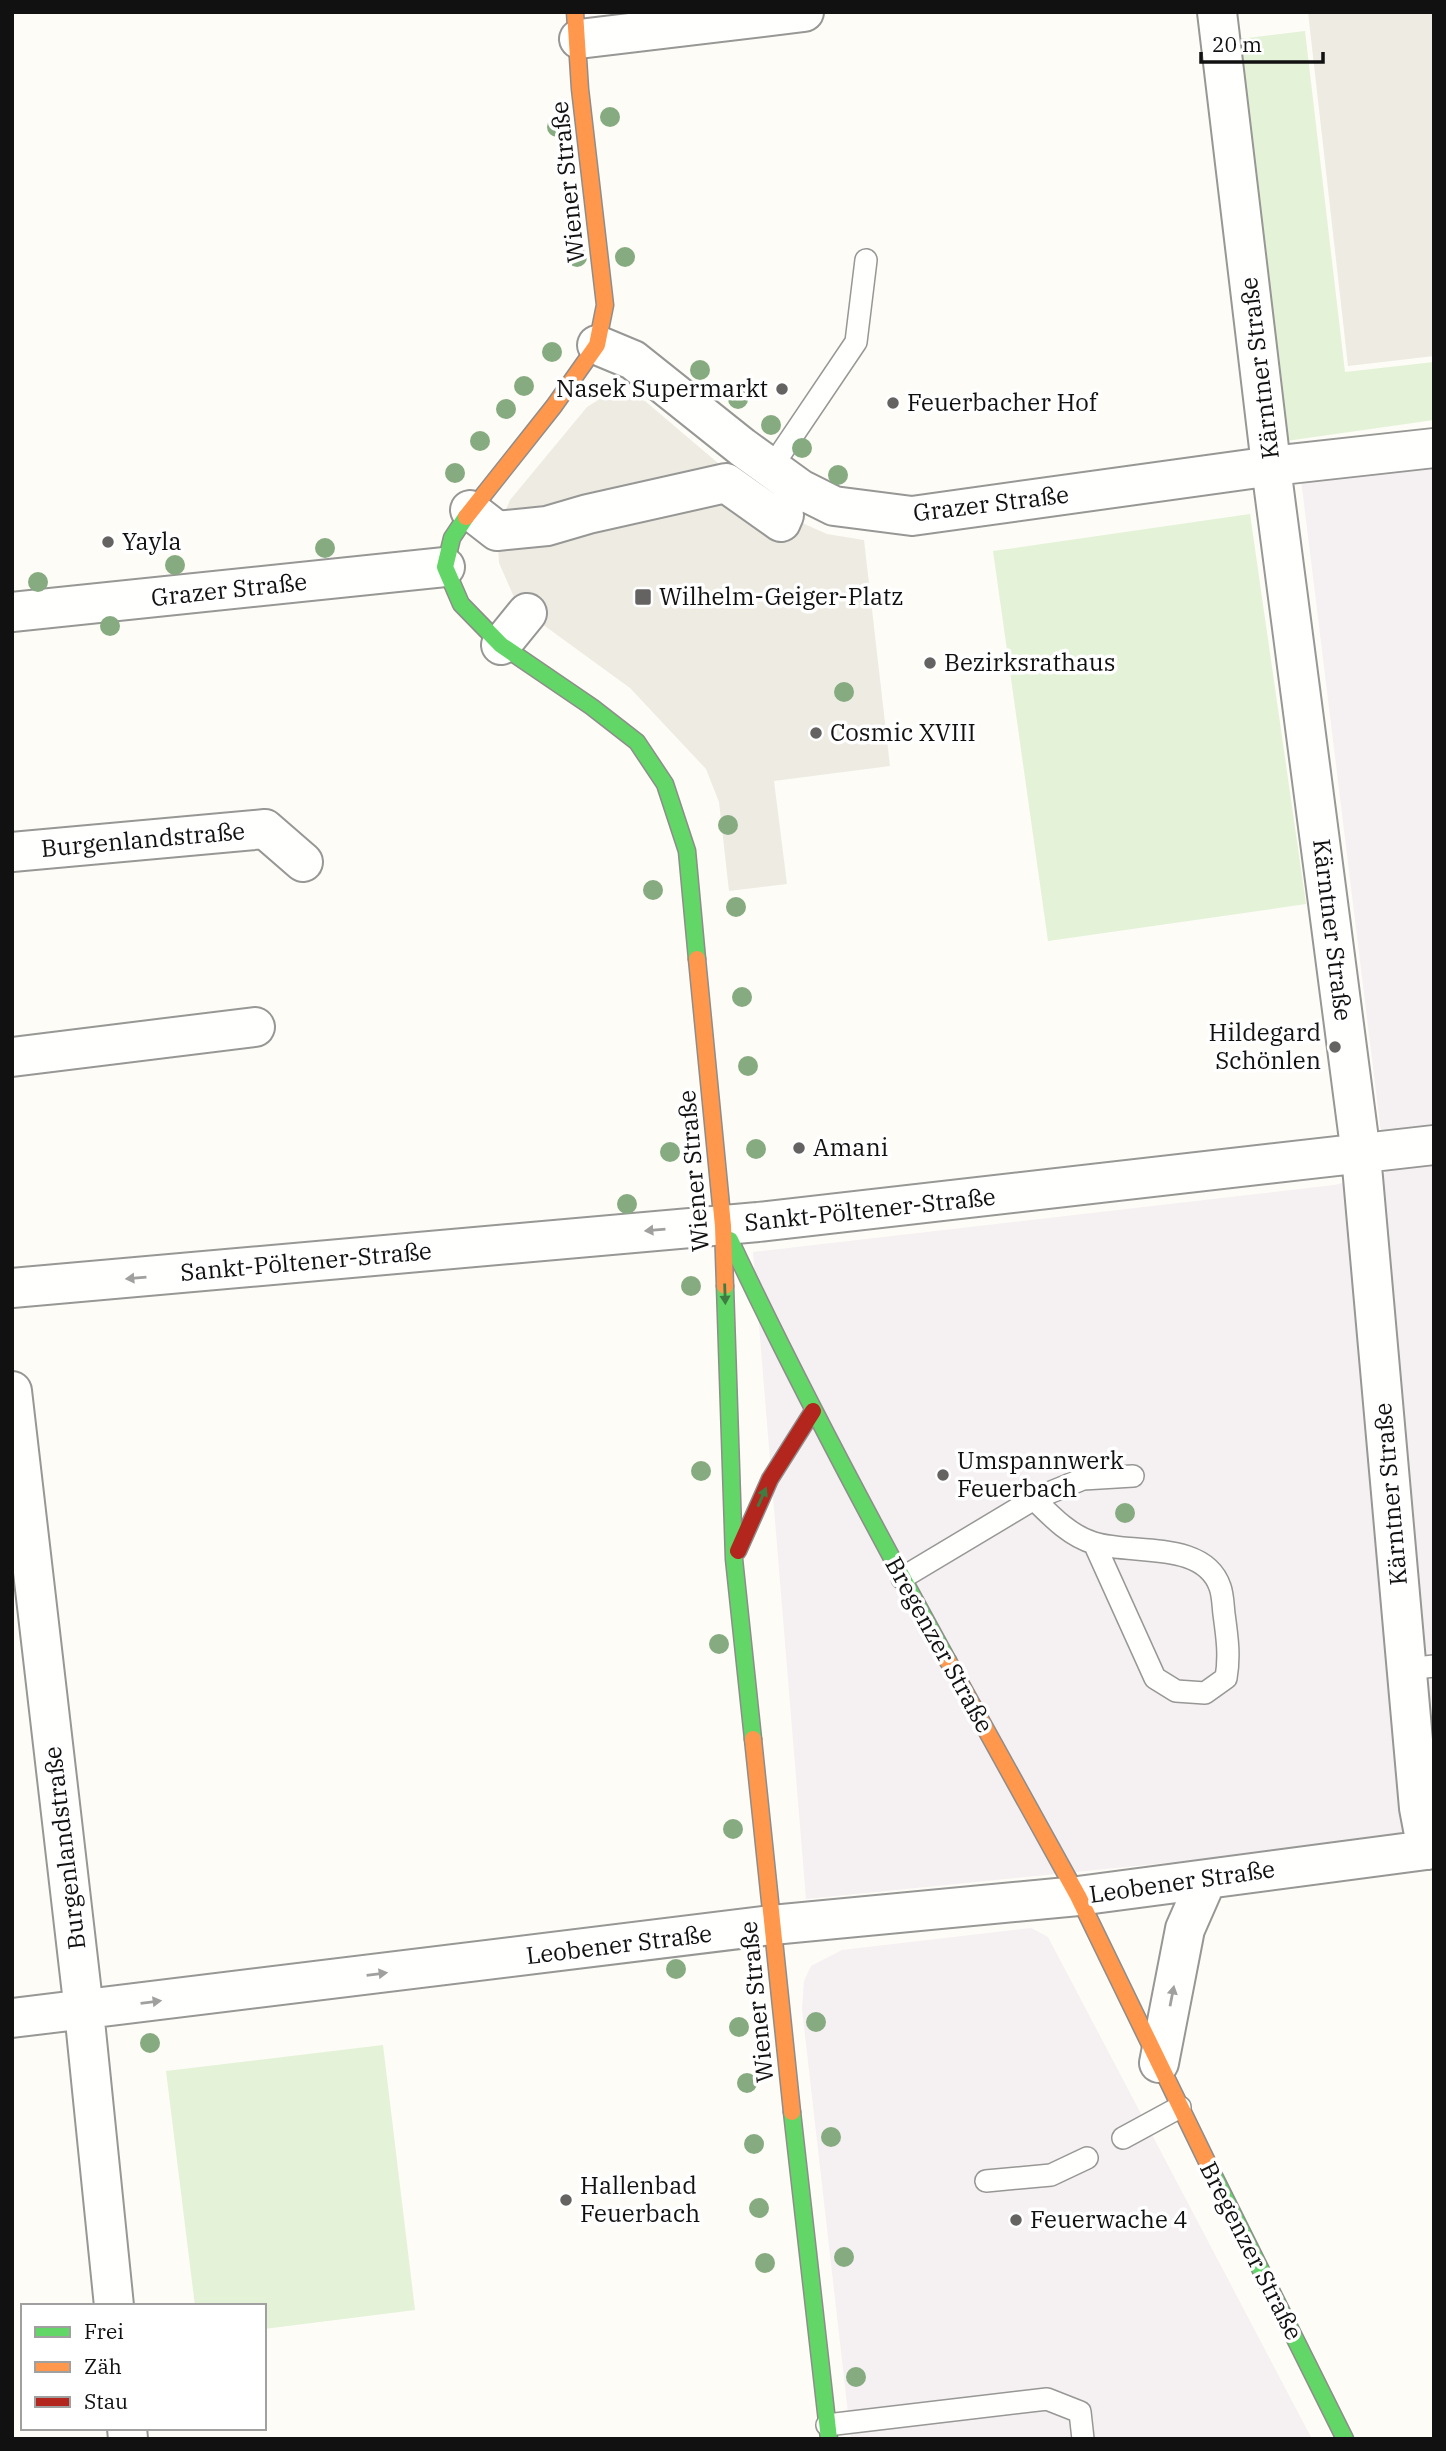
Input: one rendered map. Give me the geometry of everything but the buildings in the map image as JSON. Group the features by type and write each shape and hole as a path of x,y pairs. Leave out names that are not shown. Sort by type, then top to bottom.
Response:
{"main road":[{"name":"Wiener Straße","path":"577,26 580,89 605,305 597,345"},
{"path":"501,645 461,604 445,567 452,538 470,510 555,406 597,345"},
{"name":"Wiener Straße","path":"501,645 592,707 637,742 666,783 687,851 723,1226 734,1559 828,2432"},
{"name":"Bregenzer Straße","path":"723,1226 813,1411 1078,1896 1345,2439"},
{"path":"734,1559 770,1479 813,1411"}],"street":[{"path":"577,26 804,12"},
{"name":"Kärntner Straße","path":"1217,12 1272,466 1361,1155 1420,1667 1419,1808 1430,1850"},
{"name":"Grazer Straße","path":"597,345 633,360 742,447 800,489 834,506 912,516 1272,466 1434,448"},
{"path":"470,510 497,531 567,528 698,497 726,483 781,522 785,515"},
{"name":"Grazer Straße","path":"12,612 445,567"},
{"path":"501,645 527,613"},
{"name":"Burgenlandstraße","path":"12,852 265,829 303,862"},
{"path":"12,1057 255,1027"},
{"name":"Sankt-Pöltener-Straße","path":"12,1288 723,1226 1434,1145"},
{"name":"Burgenlandstraße","path":"12,1391 84,2011 114,2304"},
{"name":"Leobener Straße","path":"12,2018 772,1926 1078,1896 1430,1850"},
{"path":"1158,2063 1185,1929 1208,1879"}],"lane":[{"path":"771,468 856,342 866,260"},
{"path":"902,1578 1034,1499 1083,1479 1133,1476"},
{"path":"1034,1499 1059,1524 1094,1543 1184,1555 1202,1563 1213,1574 1220,1588 1230,1657 1226,1678 1205,1693 1176,1691 1155,1678 1094,1543"},
{"path":"1123,2138 1180,2107"},
{"path":"986,2181 1051,2175 1087,2158"},
{"path":"828,2432 1047,2399 1080,2412 1083,2439"}],"shaded area":[{"path":"1308,12 1434,12 1434,356 1348,366"},
{"name":"Wilhelm-Geiger-Platz","path":"611,392 645,401 784,515 827,534 864,540 890,766 774,781 787,884 729,891 719,802 706,769 630,688 527,613 514,597 499,563 497,531 510,500 587,407"},
{"path":"1434,463 1434,1836 806,1899 753,1252 1334,1185 1386,1173 1301,479"},
{"path":"1031,1928 1048,1937 1312,2439 851,2439 802,2009 804,1981 811,1966 842,1950"}],"green space":[{"path":"1305,31 1345,372 1434,362 1434,420 1286,441 1239,39"},
{"path":"1250,514 1306,904 1048,941 993,551"},
{"path":"383,2045 415,2310 266,2329 266,2304 195,2304 166,2071"}],"traffic: fast":[{"path":"466,517 452,538 445,567 461,604 501,645 592,707 637,742 665,784 687,851 697,959"},
{"path":"730,1240 836,1452 948,1661"},
{"path":"725,1286 734,1559 753,1739"},
{"path":"792,2112 829,2439"},
{"path":"1212,2172 1345,2439"}],"traffic: slow":[{"path":"466,517 554,406 597,345 605,305 580,89 575,12"},
{"path":"697,959 723,1226 725,1286"},
{"path":"948,1661 1078,1896 1212,2172"},
{"path":"753,1739 792,2112"}],"traffic: jam":[{"path":"738,1551 770,1479 813,1411"}],"place":[{"name":"Nasek Supermarkt","path":"782,389"},
{"name":"Feuerbacher Hof","path":"893,403"},
{"name":"Yayla","path":"108,542"},
{"name":"Wilhelm-Geiger-Platz","path":"643,597"},
{"name":"Bezirksrathaus","path":"930,663"},
{"name":"Cosmic XVIII","path":"816,733"},
{"name":"Hildegard Schönlen","path":"1335,1047"},
{"name":"Amani","path":"799,1148"},
{"name":"Umspannwerk Feuerbach","path":"943,1475"},
{"name":"Hallenbad Feuerbach","path":"566,2200"},
{"name":"Feuerwache 4","path":"1016,2220"}]}
